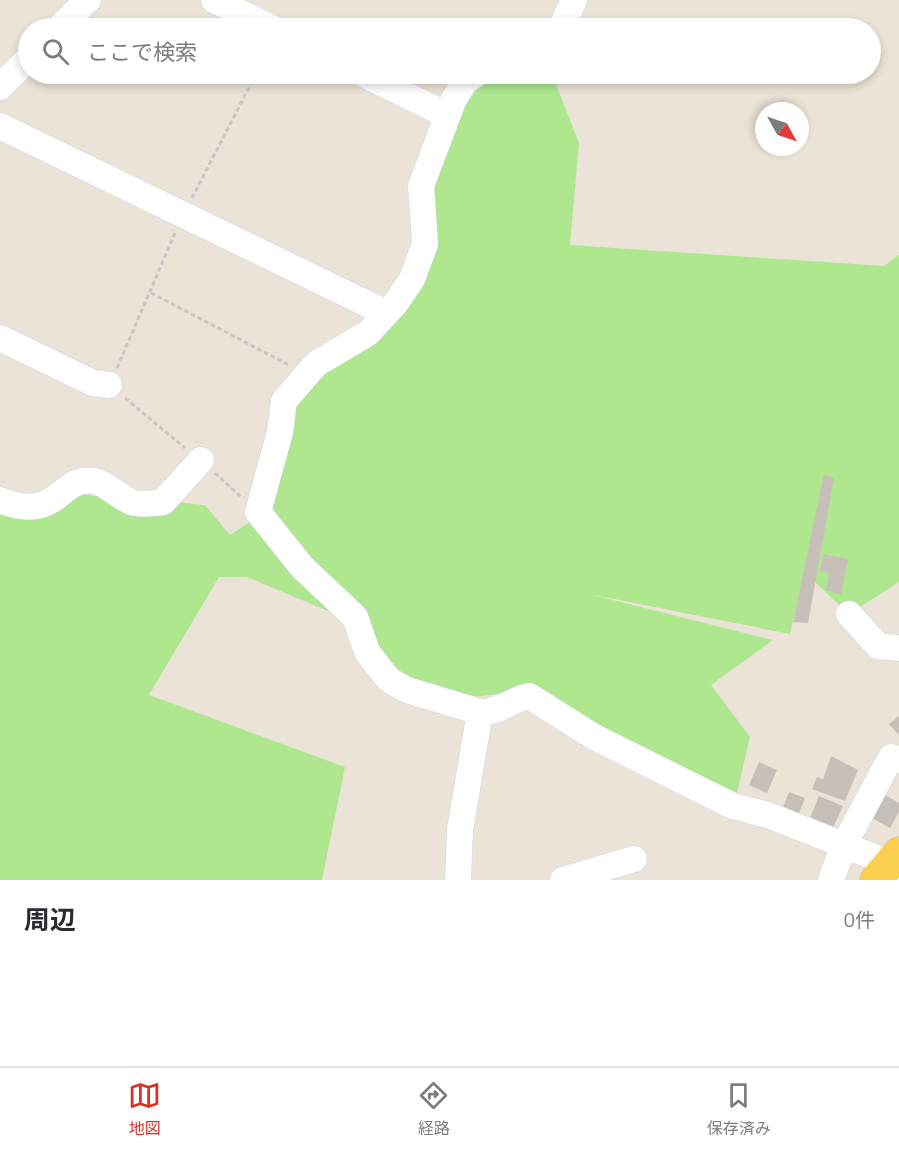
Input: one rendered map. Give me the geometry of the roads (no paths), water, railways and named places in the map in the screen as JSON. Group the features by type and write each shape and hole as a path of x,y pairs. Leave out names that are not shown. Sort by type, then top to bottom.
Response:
{"street":[{"path":"69,18 88,0"},
{"path":"214,0 251,18"},
{"path":"566,18 574,0"},
{"path":"0,87 18,69"},
{"path":"383,84 447,115"},
{"path":"463,84 447,115 420,192 425,244 412,279 368,333 307,372 285,401 280,432 258,512 302,567 355,617 367,652 388,680 407,690 480,712 489,713 515,698 529,696 594,736 733,806 768,815 891,866"},
{"path":"0,126 386,313"},
{"path":"0,338 93,383 110,385"},
{"path":"0,500 33,508 52,502 73,484 94,481 136,504 163,502 201,460"},
{"path":"849,614 878,646 899,648"},
{"path":"458,880 460,830 480,712"},
{"path":"831,880 844,845 891,757 899,760"},
{"path":"563,880 634,859"}]}
